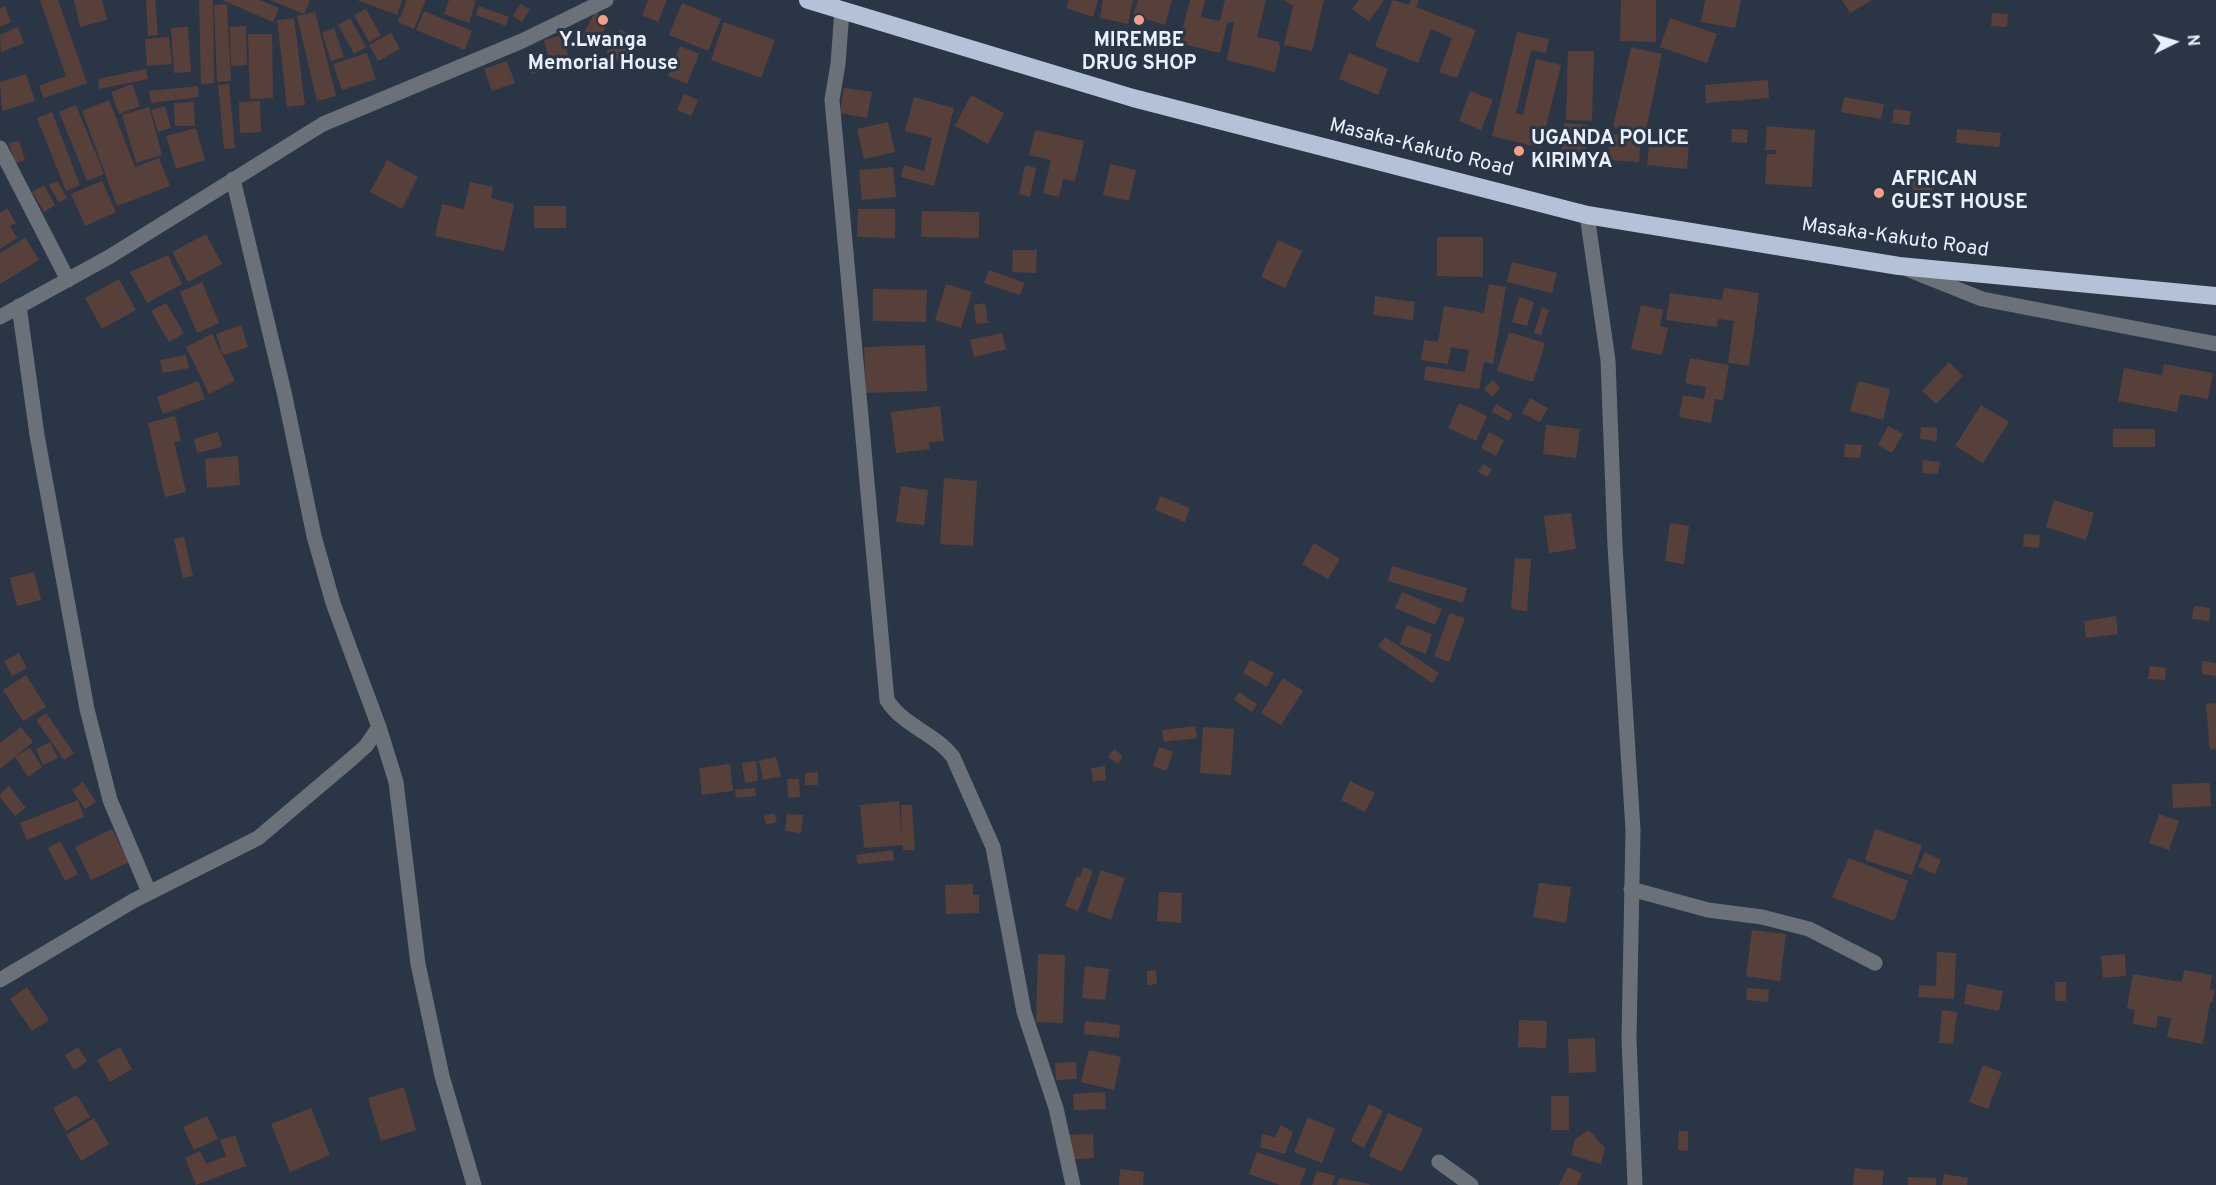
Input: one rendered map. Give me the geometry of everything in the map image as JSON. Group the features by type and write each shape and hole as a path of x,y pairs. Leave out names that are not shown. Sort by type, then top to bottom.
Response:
{"highway":[{"name":"Masaka-Kakuto Road","path":"808,0 1133,98 1587,214 1899,266 2216,296"}],"street":[{"path":"0,317 109,257 323,124 522,41 606,0"},
{"path":"842,10 838,64 832,100 887,700 895,714 944,745 953,757 993,847 1024,1012 1056,1108 1073,1185"},
{"path":"0,148 68,280"},
{"path":"233,179 284,392 314,536 333,603 379,727 396,782 418,964 429,1018 474,1185"},
{"path":"1587,214 1608,360 1616,558 1633,830 1629,1039 1635,1185"},
{"path":"1899,266 1982,299 2216,344"},
{"path":"19,306 39,446 87,709 110,800 149,892"},
{"path":"0,980 51,947 149,892 258,838 366,746 379,727"},
{"path":"1631,889 1708,910 1762,917 1809,928 1875,963"},
{"path":"1439,1162 1471,1185"}],"building":[{"path":"40,0 58,0 87,83 44,98 39,86 66,76"},
{"path":"74,0 102,0 107,20 80,27"},
{"path":"146,0 155,0 158,35 148,36"},
{"path":"199,0 213,0 214,83 201,84"},
{"path":"222,0 260,0 279,8 273,22"},
{"path":"270,0 310,0 304,14"},
{"path":"357,0 402,0 397,15"},
{"path":"407,0 426,0 414,29 398,22"},
{"path":"449,0 476,0 469,23 444,14"},
{"path":"648,0 667,0 658,22 642,15"},
{"path":"1069,0 1098,0 1093,17 1066,8"},
{"path":"1103,0 1133,0 1128,24 1100,18"},
{"path":"1138,0 1172,0 1165,25 1133,15"},
{"path":"1190,0 1205,0 1201,17 1220,21 1225,0 1266,0 1257,37 1279,42 1280,50 1275,72 1227,60 1234,22 1227,23 1220,53 1179,43"},
{"path":"1284,0 1324,0 1312,51 1284,45 1293,6"},
{"path":"1359,0 1384,0 1369,21 1352,9"},
{"path":"1393,0 1409,5 1411,0 1419,0 1416,7 1476,30 1457,78 1439,72 1452,38 1431,29 1418,63 1375,46"},
{"path":"1621,0 1656,0 1656,42 1620,41"},
{"path":"1705,0 1741,0 1735,28 1701,22"},
{"path":"1842,0 1872,0 1850,13"},
{"path":"682,3 721,19 708,51 669,35"},
{"path":"227,4 231,81 217,82 214,5"},
{"path":"520,4 530,9 522,22 513,16"},
{"path":"5,6 11,22 0,27 0,8"},
{"path":"479,6 509,17 506,26 476,15"},
{"path":"366,9 381,36 369,42 354,15"},
{"path":"424,11 472,31 465,50 416,30"},
{"path":"315,12 336,96 317,101 297,16"},
{"path":"595,12 609,19 597,44 582,36"},
{"path":"1992,13 2008,14 2007,27 1991,26"},
{"path":"294,18 305,105 287,107 277,20"},
{"path":"350,18 366,47 354,54 338,25"},
{"path":"1670,18 1717,34 1707,63 1660,47"},
{"path":"724,22 775,40 761,78 711,60"},
{"path":"246,26 247,65 231,66 230,27"},
{"path":"18,27 24,43 1,52 0,35"},
{"path":"188,27 191,72 174,73 171,28"},
{"path":"334,28 344,57 331,61 322,33"},
{"path":"620,29 640,42 626,65 606,53"},
{"path":"1517,32 1549,39 1546,53 1531,50 1516,113 1523,115 1536,59 1561,65 1541,148 1492,136"},
{"path":"391,33 400,49 378,61 369,45"},
{"path":"248,34 272,34 273,98 250,99"},
{"path":"563,35 569,59 550,64 544,40"},
{"path":"169,37 172,64 147,66 145,39"},
{"path":"680,46 699,54 687,84 668,76"},
{"path":"1631,47 1662,54 1645,134 1613,127"},
{"path":"1568,51 1594,51 1592,121 1566,120"},
{"path":"538,52 544,70 532,74 526,56"},
{"path":"367,53 376,79 342,90 333,64"},
{"path":"1349,53 1388,69 1378,95 1339,79"},
{"path":"507,61 515,83 492,91 484,69"},
{"path":"146,69 148,79 99,89 98,79"},
{"path":"26,74 35,101 2,111 0,82"},
{"path":"1768,80 1769,98 1706,103 1705,85"},
{"path":"132,84 140,106 119,114 111,92"},
{"path":"229,84 235,148 224,149 218,85"},
{"path":"198,86 199,97 151,103 149,91"},
{"path":"844,88 872,92 867,118 840,113"},
{"path":"1470,91 1493,100 1481,130 1459,121"},
{"path":"684,94 698,100 691,116 677,110"},
{"path":"971,95 1004,113 988,144 955,126"},
{"path":"914,97 954,108 934,186 901,177 904,165 924,171 932,138 905,131"},
{"path":"1844,97 1884,104 1881,119 1841,112"},
{"path":"109,100 135,167 159,158 170,186 117,206 82,111"},
{"path":"260,101 261,132 240,133 239,102"},
{"path":"194,102 195,126 175,126 174,103"},
{"path":"76,105 104,174 87,181 59,112"},
{"path":"165,106 171,128 158,132 151,110"},
{"path":"149,107 162,155 136,163 122,115"},
{"path":"1894,109 1911,111 1909,125 1892,123"},
{"path":"52,112 80,185 66,191 37,118"},
{"path":"888,122 895,152 864,159 857,129"},
{"path":"1564,123 1588,125 1586,152 1562,151"},
{"path":"1767,126 1815,130 1812,187 1765,184 1767,154 1776,154 1776,150 1765,150"},
{"path":"196,128 205,160 176,169 166,136"},
{"path":"1732,129 1748,130 1747,143 1731,142"},
{"path":"1957,129 2001,133 1999,147 1956,143"},
{"path":"1035,130 1084,141 1075,181 1063,179 1059,197 1043,193 1051,160 1029,155"},
{"path":"1610,134 1641,136 1639,162 1608,160"},
{"path":"1650,138 1689,142 1687,169 1647,165"},
{"path":"19,141 25,160 15,164 9,143"},
{"path":"387,160 418,177 402,209 370,192"},
{"path":"1110,164 1136,170 1129,201 1103,195"},
{"path":"1025,165 1036,168 1030,197 1019,194"},
{"path":"893,167 896,197 862,200 859,170"},
{"path":"1930,174 1934,203 1915,206 1911,177"},
{"path":"57,181 67,198 59,203 49,185"},
{"path":"102,181 116,212 85,226 71,194"},
{"path":"470,182 493,187 491,198 514,204 504,251 435,236 442,204 464,209"},
{"path":"44,185 55,205 44,212 32,192"},
{"path":"534,206 566,206 566,228 534,228"},
{"path":"7,208 16,223 10,226 17,238 0,249 0,213"},
{"path":"858,209 895,209 895,238 857,237"},
{"path":"922,211 979,212 979,238 921,237"},
{"path":"206,234 222,264 188,282 172,252"},
{"path":"1437,237 1483,237 1483,277 1437,276"},
{"path":"25,238 39,260 0,284 0,253"},
{"path":"1278,240 1302,251 1285,288 1261,277"},
{"path":"1013,250 1037,250 1036,273 1012,272"},
{"path":"168,255 182,284 147,303 130,272"},
{"path":"1512,262 1557,273 1552,293 1507,282"},
{"path":"989,270 1025,283 1020,295 984,283"},
{"path":"119,279 136,310 102,329 85,298"},
{"path":"202,282 219,323 197,333 180,292"},
{"path":"946,284 972,292 961,328 935,320"},
{"path":"1489,284 1506,287 1493,364 1484,362 1479,389 1424,380 1426,366 1465,372 1469,350 1451,347 1448,364 1421,360 1424,340 1438,342 1444,306 1484,313"},
{"path":"1724,288 1759,293 1749,366 1728,363 1734,321 1718,319 1717,327 1666,320 1670,293 1722,300"},
{"path":"873,289 927,290 926,322 873,321"},
{"path":"1375,296 1415,302 1413,320 1373,315"},
{"path":"1519,297 1534,302 1527,326 1512,322"},
{"path":"166,303 184,333 169,342 151,311"},
{"path":"985,303 988,323 976,324 974,305"},
{"path":"1641,305 1663,310 1660,326 1668,328 1662,355 1631,349"},
{"path":"1542,307 1549,310 1541,335 1534,333"},
{"path":"241,325 248,347 223,355 216,334"},
{"path":"1509,332 1545,343 1533,382 1497,371"},
{"path":"1002,333 1006,349 974,357 970,340"},
{"path":"212,334 235,381 209,394 186,347"},
{"path":"925,345 927,391 866,393 864,347"},
{"path":"186,355 189,368 163,373 160,360"},
{"path":"1690,358 1729,365 1723,400 1715,399 1711,423 1679,417 1683,395 1704,399 1706,387 1685,383"},
{"path":"1949,362 1963,376 1936,404 1922,391"},
{"path":"2164,364 2213,373 2208,399 2180,394 2177,412 2118,401 2124,368 2162,375"},
{"path":"1493,380 1500,388 1492,397 1484,389"},
{"path":"198,381 205,399 163,414 157,397"},
{"path":"1858,381 1890,389 1883,420 1850,411"},
{"path":"1530,398 1548,408 1540,422 1522,413"},
{"path":"1459,403 1487,416 1476,441 1448,428"},
{"path":"1496,404 1513,414 1509,421 1492,412"},
{"path":"1981,405 2009,422 1983,463 1955,446"},
{"path":"940,406 944,441 929,442 930,449 896,453 891,412"},
{"path":"175,416 181,441 174,442 186,492 165,497 148,423"},
{"path":"1546,425 1580,429 1576,458 1543,454"},
{"path":"1888,426 1903,434 1892,453 1878,445"},
{"path":"1921,427 1937,428 1937,441 1920,439"},
{"path":"2113,429 2155,429 2155,447 2113,447"},
{"path":"218,432 222,447 197,453 194,439"},
{"path":"1489,432 1504,440 1496,456 1481,448"},
{"path":"1845,444 1862,445 1860,458 1844,457"},
{"path":"238,456 240,485 207,488 205,459"},
{"path":"1923,460 1940,462 1938,474 1922,473"},
{"path":"1483,464 1492,469 1487,477 1478,472"},
{"path":"944,478 977,481 973,546 940,544"},
{"path":"901,486 928,490 924,525 896,522"},
{"path":"1160,496 1190,508 1185,522 1155,510"},
{"path":"2054,500 2094,513 2086,540 2046,527"},
{"path":"1571,513 1576,549 1549,553 1544,516"},
{"path":"1670,523 1689,526 1684,564 1665,561"},
{"path":"2024,534 2040,535 2039,548 2023,546"},
{"path":"184,537 193,576 183,578 174,539"},
{"path":"1314,543 1340,559 1328,579 1302,564"},
{"path":"1515,558 1531,559 1527,611 1511,609"},
{"path":"1392,566 1467,588 1463,603 1388,581"},
{"path":"34,572 41,600 17,606 10,578"},
{"path":"1402,592 1442,609 1435,625 1395,608"},
{"path":"2194,606 2210,608 2209,621 2192,619"},
{"path":"1450,613 1465,618 1449,662 1434,656"},
{"path":"2116,616 2118,634 2086,638 2084,621"},
{"path":"1407,625 1432,634 1426,654 1400,644"},
{"path":"1385,637 1439,673 1432,683 1378,646"},
{"path":"19,653 27,668 12,676 4,661"},
{"path":"1250,660 1274,673 1267,687 1243,673"},
{"path":"2202,661 2216,663 2216,676 2202,674"},
{"path":"2150,666 2166,668 2165,680 2148,679"},
{"path":"26,675 46,707 23,721 3,690"},
{"path":"1283,678 1303,691 1281,725 1261,713"},
{"path":"1239,692 1257,704 1252,712 1234,700"},
{"path":"2216,703 2216,749 2210,750 2206,704"},
{"path":"46,713 74,753 64,760 36,720"},
{"path":"1195,726 1197,738 1164,742 1162,730"},
{"path":"21,727 33,742 0,769 0,743"},
{"path":"1203,727 1234,729 1231,775 1200,773"},
{"path":"50,742 58,758 43,765 36,749"},
{"path":"1159,747 1173,752 1166,771 1153,766"},
{"path":"30,748 42,767 28,777 15,757"},
{"path":"1114,749 1123,756 1118,764 1108,757"},
{"path":"776,757 781,776 763,780 759,761"},
{"path":"756,761 758,781 745,783 742,763"},
{"path":"730,764 733,791 702,795 699,768"},
{"path":"1105,766 1106,780 1093,781 1091,768"},
{"path":"818,772 818,785 805,785 805,773"},
{"path":"787,779 799,779 800,797 788,798"},
{"path":"1350,781 1375,793 1365,812 1341,800"},
{"path":"83,782 96,802 85,809 72,790"},
{"path":"2210,783 2211,806 2173,808 2172,784"},
{"path":"9,786 26,808 15,816 0,797 0,794"},
{"path":"755,788 756,796 736,798 735,790"},
{"path":"78,800 84,817 27,840 20,823"},
{"path":"899,801 902,839 901,805 912,805 915,850 903,850 903,845 864,848 860,805"},
{"path":"774,813 777,822 766,825 764,816"},
{"path":"787,814 803,815 801,833 785,831"},
{"path":"2159,814 2179,821 2169,850 2149,843"},
{"path":"112,829 129,862 91,880 75,847"},
{"path":"1875,829 1922,845 1912,875 1865,860"},
{"path":"60,841 78,874 65,881 48,848"},
{"path":"893,850 894,860 858,864 856,855"},
{"path":"1925,852 1941,860 1935,874 1918,867"},
{"path":"1849,858 1908,881 1894,921 1832,897"},
{"path":"1084,867 1093,871 1078,911 1065,906 1077,876 1080,877"},
{"path":"1101,870 1125,878 1111,920 1087,911"},
{"path":"1539,883 1571,887 1566,923 1533,917"},
{"path":"973,884 973,895 979,895 979,913 946,914 945,885"},
{"path":"1159,892 1182,893 1181,923 1157,921"},
{"path":"1752,930 1786,934 1780,981 1746,976"},
{"path":"1937,952 1956,953 1954,999 1918,997 1919,985 1936,986"},
{"path":"1038,954 1065,955 1063,1023 1036,1022"},
{"path":"2125,954 2126,976 2103,978 2101,956"},
{"path":"1085,966 1109,969 1105,1000 1082,998"},
{"path":"1156,970 1157,984 1147,985 1147,971"},
{"path":"2184,970 2212,975 2210,989 2215,990 2212,1003 2210,1002 2203,1044 2167,1037 2171,1018 2158,1016 2156,1028 2133,1024 2135,1010 2127,1008 2133,974 2182,982"},
{"path":"2055,982 2066,982 2066,1001 2055,1001"},
{"path":"1967,984 2003,991 1999,1011 1964,1004"},
{"path":"27,987 49,1020 32,1031 10,999"},
{"path":"1747,988 1769,990 1768,1002 1746,1000"},
{"path":"1942,1010 1957,1012 1953,1044 1939,1043"},
{"path":"1519,1020 1547,1021 1546,1048 1518,1047"},
{"path":"1085,1021 1120,1025 1119,1038 1084,1034"},
{"path":"1595,1038 1596,1072 1569,1073 1568,1039"},
{"path":"78,1047 87,1061 74,1070 65,1055"},
{"path":"120,1047 132,1069 110,1082 97,1060"},
{"path":"1089,1050 1121,1057 1114,1090 1081,1082"},
{"path":"1076,1062 1077,1079 1056,1080 1055,1063"},
{"path":"1983,1065 2002,1072 1988,1109 1969,1102"},
{"path":"404,1087 416,1130 381,1141 368,1098"},
{"path":"1105,1092 1106,1109 1074,1110 1073,1094"},
{"path":"77,1095 90,1117 66,1131 53,1108"},
{"path":"1551,1096 1569,1096 1569,1130 1551,1130"},
{"path":"1369,1104 1383,1111 1364,1148 1351,1141"},
{"path":"311,1108 330,1155 290,1172 271,1124"},
{"path":"1388,1113 1423,1129 1402,1172 1369,1156"},
{"path":"207,1116 218,1139 194,1150 183,1127"},
{"path":"1308,1117 1335,1129 1322,1163 1294,1152"},
{"path":"94,1118 109,1144 81,1161 66,1135"},
{"path":"1281,1125 1293,1132 1285,1154 1260,1147 1262,1134 1275,1137"},
{"path":"1589,1130 1605,1148 1601,1164 1571,1155 1575,1139"},
{"path":"1679,1131 1688,1131 1688,1151 1678,1150"},
{"path":"1093,1134 1094,1158 1068,1160 1066,1135"},
{"path":"235,1135 246,1166 196,1185 185,1158 200,1151 206,1164 226,1156 220,1140"},
{"path":"1257,1152 1306,1169 1300,1185 1280,1185 1249,1174"},
{"path":"1568,1167 1582,1174 1577,1185 1559,1185"},
{"path":"1855,1168 1884,1171 1882,1185 1853,1185"},
{"path":"1120,1169 1144,1172 1143,1185 1119,1185"},
{"path":"1317,1171 1335,1176 1332,1185 1312,1185"},
{"path":"1944,1174 1968,1178 1967,1185 1942,1185"},
{"path":"1908,1177 1936,1178 1936,1185 1908,1185"},
{"path":"1339,1178 1370,1184 1337,1185"}],"place":[{"name":"Y.Lwanga Memorial House","path":"603,20"},
{"name":"MIREMBE DRUG SHOP","path":"1139,20"},
{"name":"UGANDA POLICE KIRIMYA","path":"1519,151"},
{"name":"AFRICAN GUEST HOUSE","path":"1879,193"}]}
